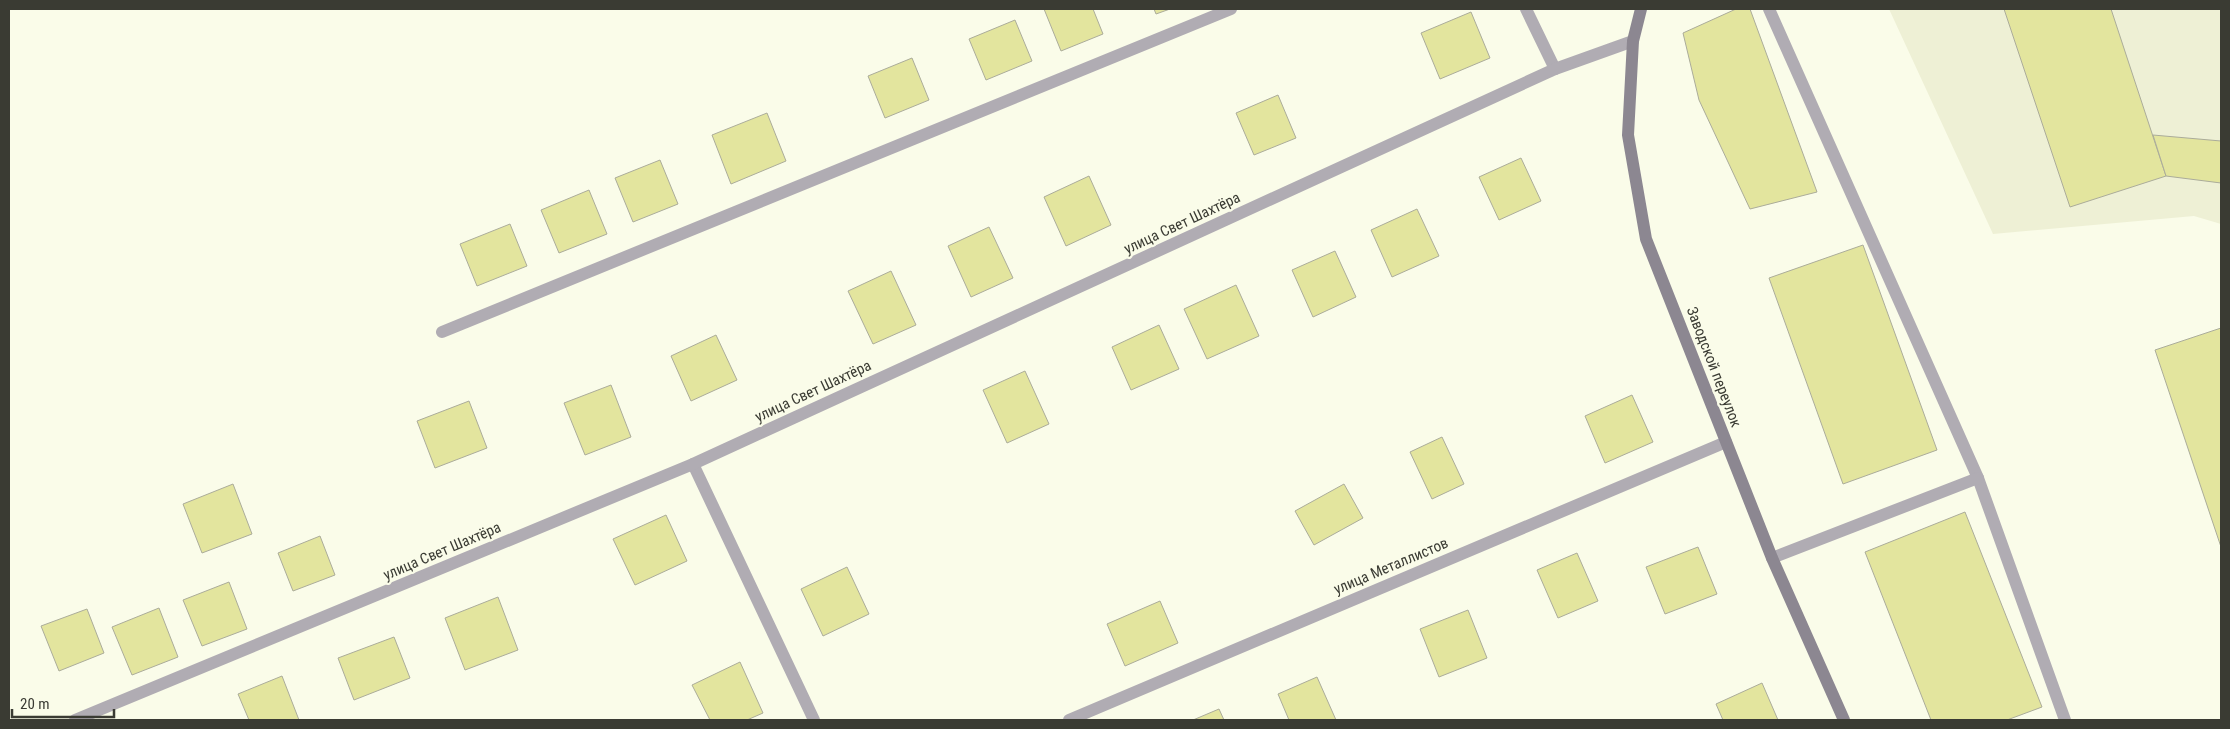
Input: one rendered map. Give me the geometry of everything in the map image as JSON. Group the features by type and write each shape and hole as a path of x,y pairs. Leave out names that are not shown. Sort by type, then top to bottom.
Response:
{"main road":[{"name":"Заводской переулок","path":"1641,9 1632,41 1628,135 1646,239 1772,558 1844,720"}],"street":[{"path":"442,332 1231,9"},
{"path":"1526,9 1556,69"},
{"path":"1769,9 1978,478 2065,720"},
{"name":"улица Свет Шахтёра","path":"75,720 693,464 1556,69 1632,41"},
{"name":"улица Металлистов","path":"1069,720 1726,442"},
{"path":"693,464 814,720"},
{"path":"1772,558 1978,478"}],"shaded area":[{"path":"1889,9 2221,9 2221,224 2194,216 1993,234"}],"building":[{"path":"1044,9 1093,9 1103,34 1061,51"},
{"path":"1154,9 1170,9 1156,14"},
{"path":"1736,9 1750,9 1817,192 1750,209 1699,100 1683,33"},
{"path":"2004,9 2111,9 2166,176 2070,207"},
{"path":"1471,12 1490,58 1440,79 1421,33"},
{"path":"1015,20 1032,61 986,80 969,39"},
{"path":"912,58 929,100 885,118 868,76"},
{"path":"1278,95 1296,138 1254,155 1236,113"},
{"path":"767,113 786,161 731,184 712,135"},
{"path":"2153,135 2221,141 2221,183 2166,176"},
{"path":"1521,158 1541,201 1499,220 1479,177"},
{"path":"660,160 678,204 633,222 615,178"},
{"path":"1089,176 1111,225 1066,246 1044,197"},
{"path":"589,190 607,234 559,253 541,210"},
{"path":"1417,209 1439,256 1392,277 1371,230"},
{"path":"510,224 527,266 477,286 460,244"},
{"path":"989,227 1013,278 971,297 948,246"},
{"path":"1863,245 1937,450 1843,484 1769,278"},
{"path":"1335,251 1356,297 1313,317 1292,270"},
{"path":"891,271 916,325 873,344 848,291"},
{"path":"1236,285 1259,336 1207,359 1184,309"},
{"path":"1159,325 1179,369 1131,390 1112,347"},
{"path":"2221,328 2221,547 2155,350"},
{"path":"716,335 737,380 691,401 671,356"},
{"path":"1025,371 1049,424 1007,443 983,390"},
{"path":"611,385 631,437 585,455 564,403"},
{"path":"1632,395 1653,442 1605,463 1585,416"},
{"path":"469,401 487,448 435,468 417,421"},
{"path":"1442,437 1464,484 1432,499 1410,452"},
{"path":"233,484 252,534 202,553 183,504"},
{"path":"1344,484 1363,518 1314,545 1295,511"},
{"path":"1965,512 2042,707 2007,720 1931,720 1865,552"},
{"path":"666,515 687,561 635,585 613,539"},
{"path":"320,536 335,575 293,591 278,553"},
{"path":"1698,547 1717,594 1665,614 1646,567"},
{"path":"1577,553 1598,601 1558,618 1537,570"},
{"path":"847,567 869,614 823,636 801,589"},
{"path":"229,582 247,629 202,646 183,600"},
{"path":"498,597 518,650 465,670 445,618"},
{"path":"1160,601 1178,643 1125,666 1107,624"},
{"path":"159,608 178,657 132,675 112,627"},
{"path":"87,609 104,653 59,671 41,626"},
{"path":"1468,610 1487,658 1439,677 1420,629"},
{"path":"394,637 410,678 354,700 338,658"},
{"path":"740,662 763,713 747,720 710,720 692,685"},
{"path":"282,676 299,720 249,720 238,694"},
{"path":"1317,677 1336,720 1289,720 1278,694"},
{"path":"1762,683 1778,720 1723,720 1716,704"},
{"path":"1219,709 1224,720 1193,720"}]}
